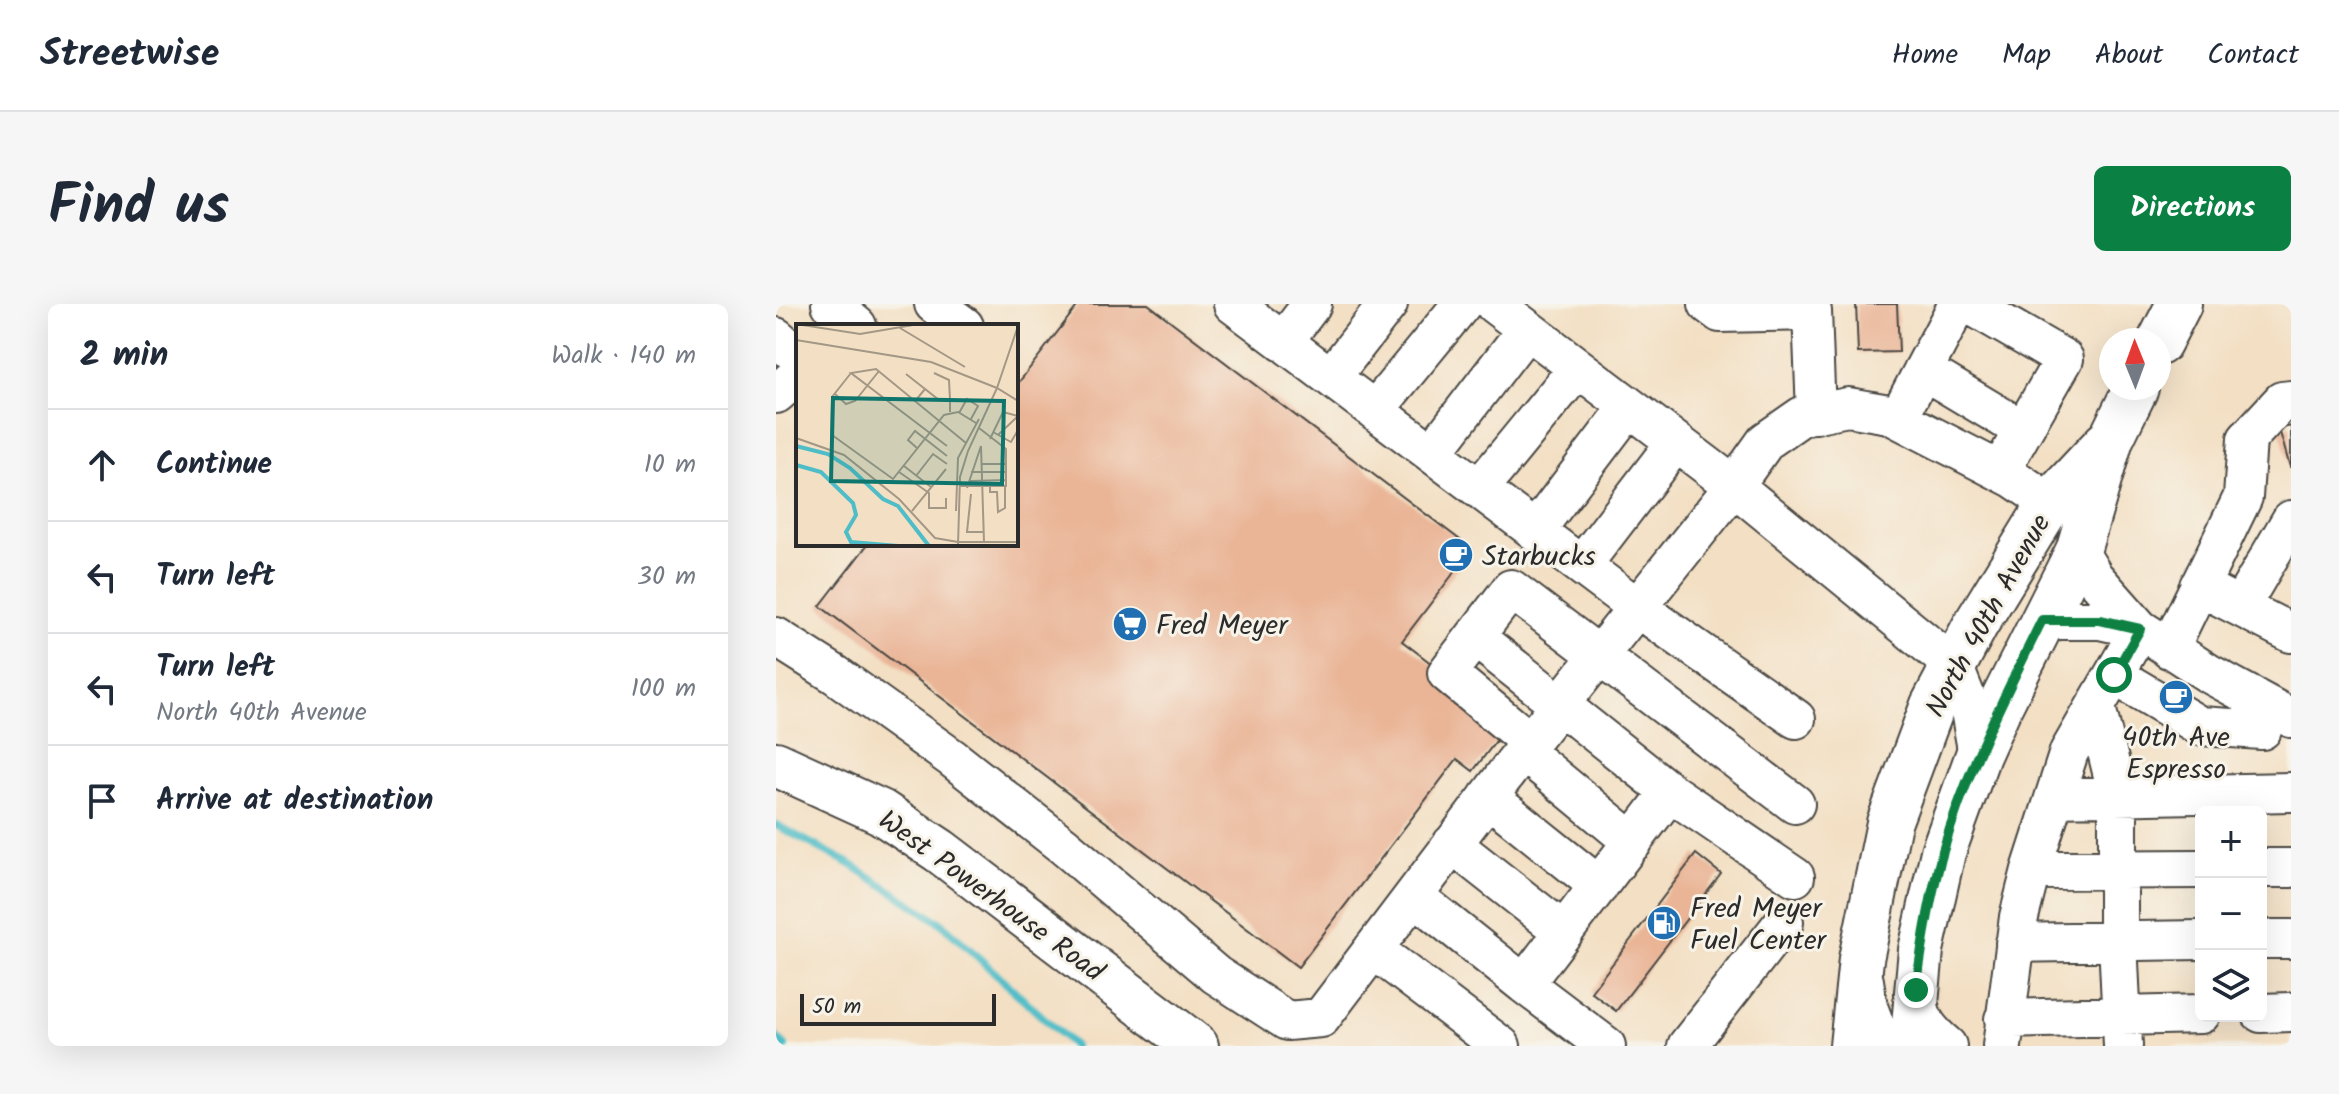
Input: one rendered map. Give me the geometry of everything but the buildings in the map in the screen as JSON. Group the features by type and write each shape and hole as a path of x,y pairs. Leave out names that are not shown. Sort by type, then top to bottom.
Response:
{"main road":[{"path":"2167,328 2179,304"},
{"name":"North 40th Avenue","path":"1912,1046 1921,950 1943,852 1978,755 2078,551 2111,439 2130,400"},
{"name":"North 40th Avenue","path":"1852,1046 1861,959 1889,823 1933,705 1953,665 2050,503 2111,439"},
{"name":"West Powerhouse Road","path":"776,764 881,812 940,851 1196,1046"}],"lane":[{"path":"831,304 855,324"},
{"path":"934,304 961,324"},
{"path":"974,324 989,304"},
{"path":"1233,304 1638,608 1796,719"},
{"path":"1283,342 1312,304"},
{"path":"1331,377 1388,304"},
{"path":"1375,410 1462,304"},
{"path":"1708,304 1720,313 1812,308 1816,414"},
{"path":"1898,418 1958,304"},
{"path":"1969,304 2064,359 2000,471"},
{"path":"1432,453 1512,313 1578,368 1734,486 1953,665 1969,705 1978,755"},
{"path":"776,337 796,354"},
{"path":"1479,489 1578,368"},
{"path":"1923,370 2023,430"},
{"path":"776,394 796,377"},
{"path":"2195,1015 2122,1031 2003,1033 2015,943 2031,870 2069,752 2129,663 2199,586 2243,497 2247,439 2282,401 2291,400"},
{"path":"1629,407 1542,536 1511,589 1447,673 1633,842"},
{"path":"776,637 836,675 952,758 1064,846 1216,975 1287,1021 1321,1018 1526,746 1734,486 1766,441 1802,416 1848,407 1889,414 2000,471 2050,503"},
{"path":"1582,565 1676,442"},
{"path":"2240,607 2291,520"},
{"path":"2078,551 2094,577 2129,663 2118,796 2118,941 2122,1031"},
{"path":"2199,586 2291,633"},
{"path":"1511,589 1795,804"},
{"path":"2042,620 2100,620 2129,663 2291,718"},
{"path":"1475,637 1670,792 1795,877"},
{"path":"1524,984 1670,792"},
{"path":"2055,797 2291,792"},
{"path":"1488,797 1599,886"},
{"path":"1452,844 1564,932"},
{"path":"2267,868 2291,868"},
{"path":"2031,870 2195,869"},
{"path":"1414,896 1606,1046"},
{"path":"1687,1046 1784,922"},
{"path":"2267,939 2291,939"},
{"path":"2015,943 2195,940"},
{"path":"1373,949 1501,1046"},
{"path":"1861,959 1868,1007 1883,1046"},
{"path":"1916,990 1919,1010 1927,1028 1947,1046"},
{"path":"2267,1013 2291,1012"}],"waterway":[{"path":"776,825 850,864 941,923 1074,1046"},
{"path":"776,1037 785,1046"}],"place":[{"name":"Starbucks","path":"1456,555"},
{"name":"Fred Meyer","path":"1130,624"},
{"name":"40th Ave Espresso","path":"2176,697"},
{"name":"Fred Meyer Fuel Center","path":"1664,923"}],"route":[{"path":"1916,990 1921,950 1943,852 1978,755 2042,620 2100,620 2140,629 2114,675"}]}
